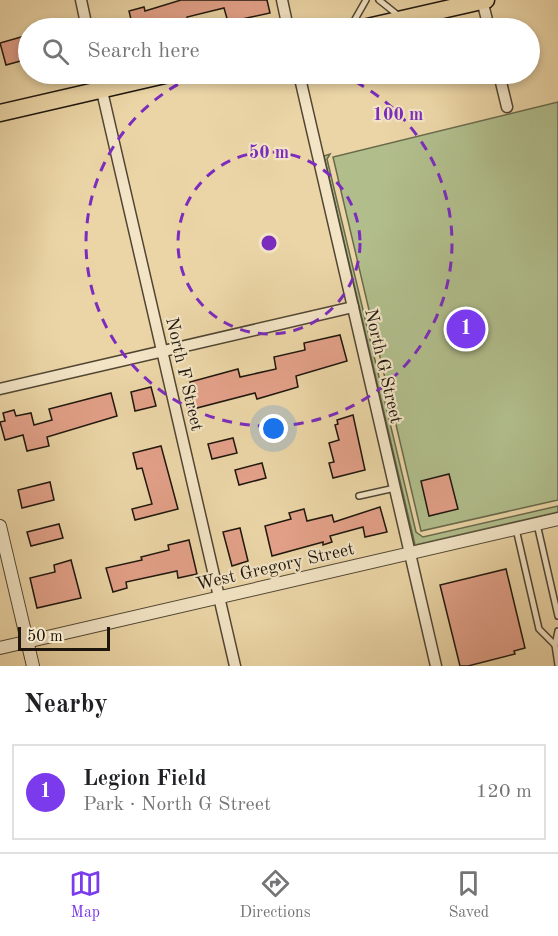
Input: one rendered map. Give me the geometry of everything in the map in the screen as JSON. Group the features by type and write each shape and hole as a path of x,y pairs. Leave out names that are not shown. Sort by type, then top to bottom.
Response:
{"main road":[{"path":"407,18 484,0"},
{"path":"0,113 91,84"}],"street":[{"path":"81,0 85,18"},
{"path":"282,0 286,18"},
{"path":"484,0 487,18"},
{"name":"North F Street","path":"101,84 235,666"},
{"name":"North G Street","path":"301,84 436,666"},
{"path":"501,84 507,108"},
{"path":"0,389 353,307"},
{"name":"West Gregory Street","path":"0,648 558,519"},
{"path":"0,526 33,666"}],"lane":[{"path":"356,18 366,0"},
{"path":"378,0 402,18"},
{"path":"359,496 395,488"},
{"path":"537,524 558,616"},
{"path":"516,529 539,629 555,645"},
{"path":"558,631 555,645 558,665"}],"green space":[{"path":"558,102 558,500 421,531 333,157"},
{"path":"330,154 327,159 416,532 423,537 558,506 558,512 415,545 324,156"}],"building":[{"path":"181,0 267,0 270,13 247,18 227,18 224,8 187,18 131,18 129,11 144,7 145,11"},
{"path":"18,38 18,62 6,65 0,43"},
{"path":"340,335 347,361 296,376 298,387 257,399 255,393 193,409 189,395 193,394 190,382 238,369 240,377 276,369 274,357 305,350 304,343"},
{"path":"151,387 156,406 135,411 131,392"},
{"path":"111,393 117,416 47,437 49,446 27,451 23,435 5,440 0,422 5,421 3,413 14,410 16,416 31,413 34,425 52,420 49,409"},
{"path":"353,415 365,470 333,478 329,463 334,462 329,443 339,440 335,425 338,424 337,420"},
{"path":"233,438 237,453 212,459 208,444"},
{"path":"161,446 178,509 135,520 132,509 152,504 142,468 137,469 133,453"},
{"path":"262,463 266,478 239,485 235,470"},
{"path":"449,474 458,509 429,516 421,481"},
{"path":"50,482 54,500 22,508 18,490"},
{"path":"380,507 387,532 365,537 363,527 330,536 332,542 323,545 323,542 272,556 265,526 291,519 289,513 304,509 307,521 332,515 334,522"},
{"path":"59,524 63,538 31,546 27,532"},
{"path":"240,528 248,561 232,566 223,532"},
{"path":"189,540 197,574 178,578 177,571 126,582 127,588 113,592 106,568 142,560 141,557 169,550 168,545"},
{"path":"71,560 81,598 37,608 30,578 55,572 54,565"},
{"path":"506,569 525,648 514,651 515,654 460,666 440,585"}],"place":[{"name":"Legion Field","path":"466,329"}]}
